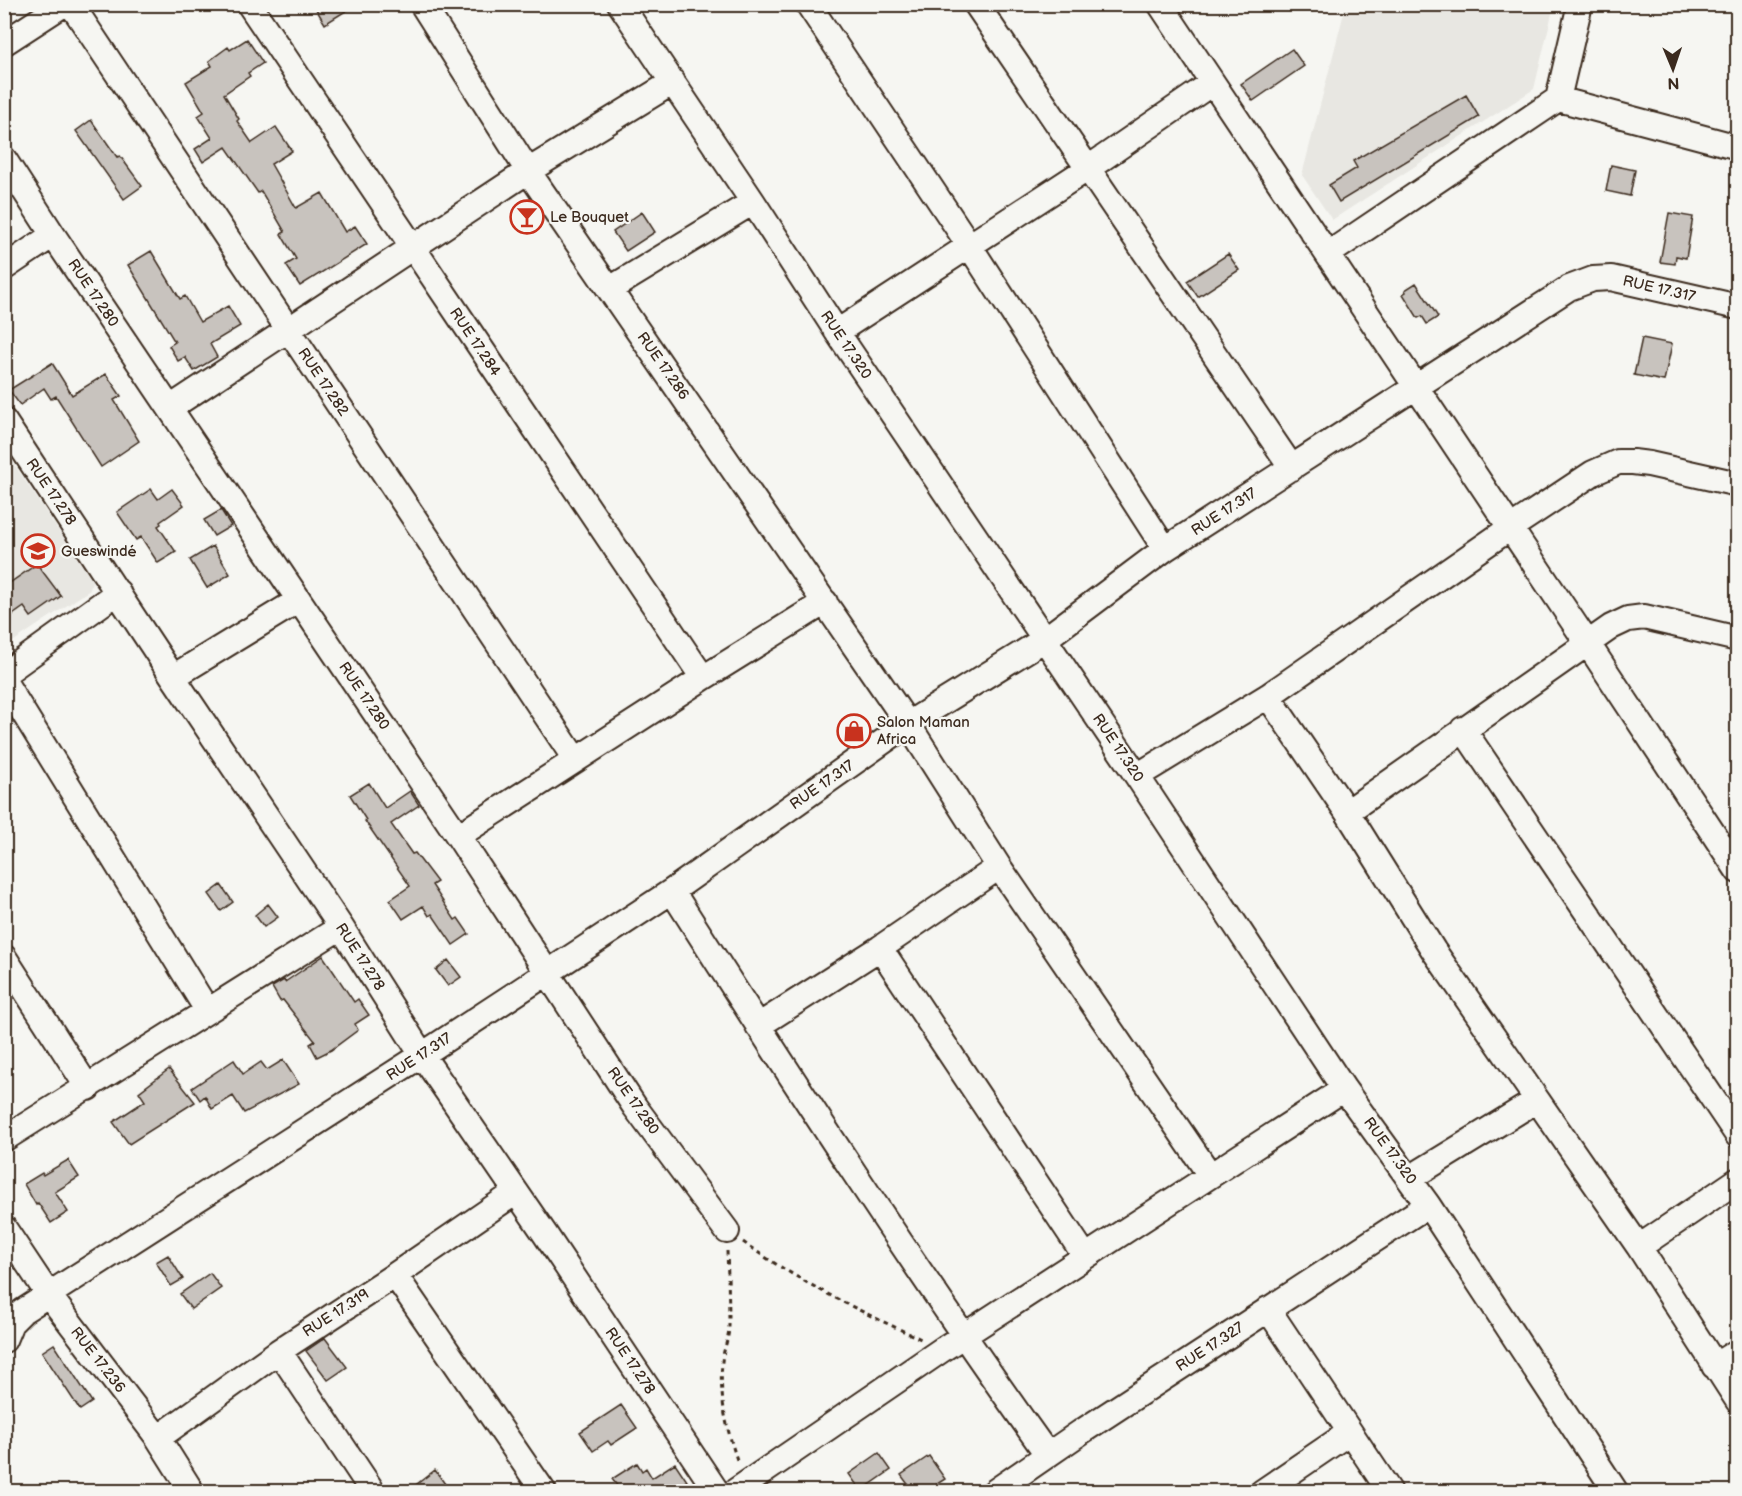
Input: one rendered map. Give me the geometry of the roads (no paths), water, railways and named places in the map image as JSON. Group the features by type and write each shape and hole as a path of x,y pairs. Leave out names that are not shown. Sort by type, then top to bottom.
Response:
{"street":[{"path":"4,43 64,4"},
{"name":"RUE 17.282","path":"71,4 576,759"},
{"name":"RUE 17.284","path":"249,4 411,248 703,678"},
{"name":"RUE 17.286","path":"422,4 528,171 908,724 999,867 1210,1175"},
{"name":"RUE 17.320","path":"620,4 1344,1089 1410,1178 1616,1491"},
{"path":"808,4 969,245 1165,549"},
{"path":"976,4 1292,468"},
{"path":"1160,4 1737,871"},
{"path":"1328,254 1558,99 1580,4"},
{"path":"170,408 528,171 673,82"},
{"path":"837,332 1087,169 1212,83"},
{"path":"1558,99 1737,147"},
{"name":"RUE 17.280","path":"4,159 458,836 635,1107 727,1231"},
{"path":"609,289 753,202"},
{"path":"4,268 54,235"},
{"name":"RUE 17.317","path":"4,1340 11,1323 23,1311 48,1294 547,974 672,891 908,724 1044,639 1165,549 1569,288 1593,279 1611,278 1737,307"},
{"name":"RUE 17.278","path":"4,421 341,927 422,1055 717,1491"},
{"path":"1137,776 1268,696 1593,473 1618,462 1649,464 1737,484"},
{"path":"4,674 118,592"},
{"path":"173,677 299,600"},
{"path":"458,836 825,602"},
{"path":"1347,812 1462,729 1611,627 1628,619 1644,617 1737,639"},
{"path":"4,681 207,1010"},
{"path":"1268,696 1347,812 1434,951 1639,1247 1737,1401"},
{"path":"1462,729 1737,1136"},
{"path":"758,1026 880,948 999,867"},
{"path":"672,891 953,1343 1047,1454"},
{"path":"4,1139 341,927"},
{"path":"880,948 1084,1256"},
{"path":"4,957 88,1088"},
{"path":"740,1488 1084,1256 1344,1089"},
{"path":"1410,1178 1537,1100"},
{"path":"1639,1247 1737,1180"},
{"name":"RUE 17.319","path":"158,1438 279,1351 516,1192"},
{"name":"RUE 17.327","path":"994,1491 1428,1205"},
{"name":"RUE 17.236","path":"4,1228 48,1294 158,1438 192,1491"},
{"path":"395,1275 544,1491"},
{"path":"1268,1309 1390,1491"},
{"path":"279,1351 373,1491"},
{"path":"1714,1366 1737,1351"},
{"path":"1262,1491 1350,1432"}],"place":[{"name":"Le Bouquet","path":"527,217"},
{"name":"Gueswindé","path":"38,551"},
{"name":"Salon Maman Africa","path":"854,731"}]}
